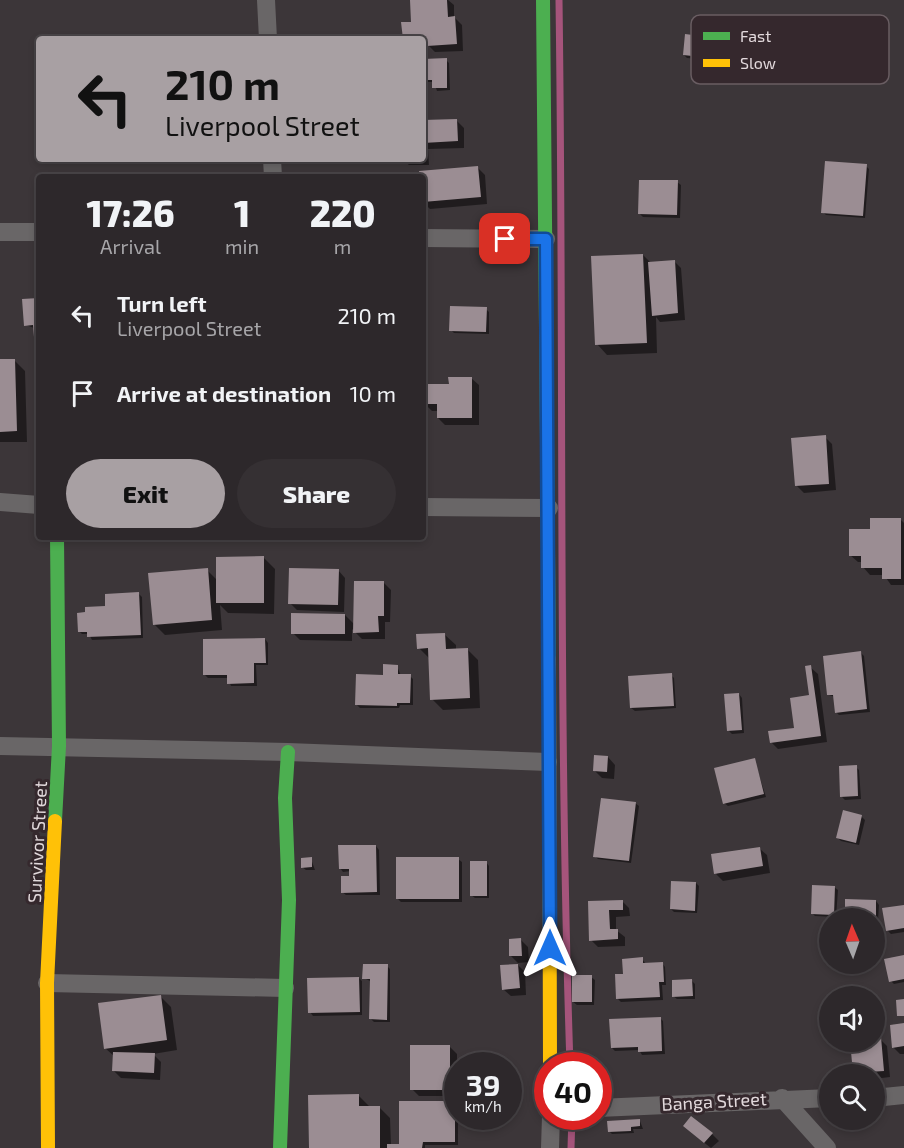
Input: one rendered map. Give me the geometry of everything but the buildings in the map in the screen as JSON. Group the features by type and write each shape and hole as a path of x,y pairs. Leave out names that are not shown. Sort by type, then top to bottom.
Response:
{"street":[{"path":"266,0 268,36"},
{"path":"543,0 549,508 550,1052"},
{"path":"0,232 36,232"},
{"path":"426,238 546,239"},
{"path":"0,502 36,504"},
{"path":"426,507 549,508"},
{"name":"Survivor Street","path":"48,1148 48,983 60,746 57,540"},
{"path":"0,746 288,752 548,762"},
{"path":"280,1148 289,900 285,798 288,752"},
{"path":"48,983 285,988"},
{"path":"885,1097 904,1095"},
{"path":"782,1098 827,1148"},
{"name":"Banga Street","path":"612,1107 819,1098"},
{"path":"550,1148 551,1130"}],"waterway":[{"path":"559,0 564,799 570,1052"},
{"path":"571,1148 572,1130"}],"traffic: fast":[{"path":"543,0 549,659"},
{"path":"55,821 59,746 57,540"},
{"path":"280,1148 289,900 285,798 288,752"}],"traffic: slow":[{"path":"549,659 550,1052"},
{"path":"48,1148 47,983 55,821"}],"route":[{"path":"505,239 546,239 550,948"}]}
